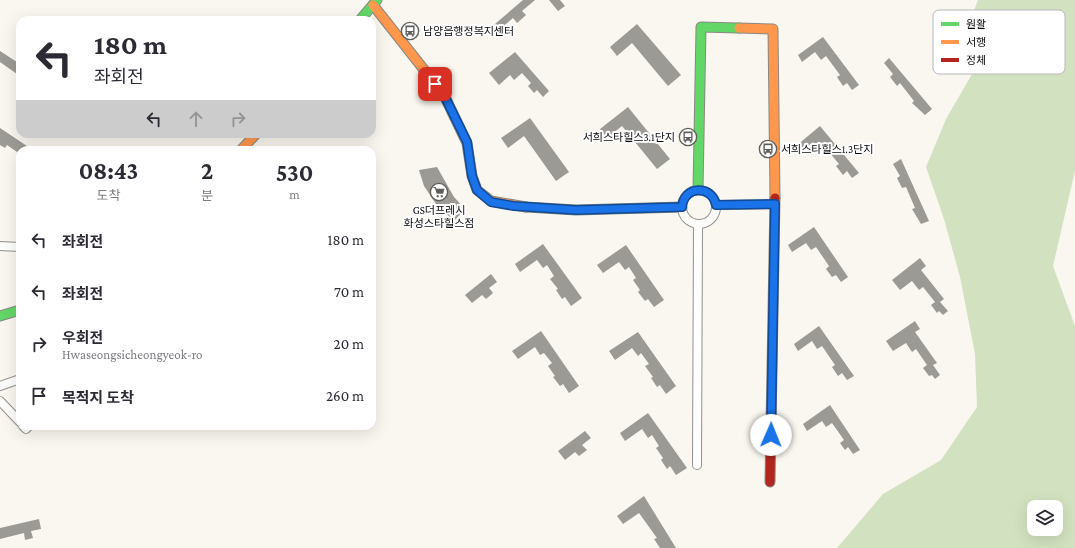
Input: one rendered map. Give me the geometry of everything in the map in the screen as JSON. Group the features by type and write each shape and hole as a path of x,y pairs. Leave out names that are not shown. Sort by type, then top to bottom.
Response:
{"street":[{"path":"364,16 375,3 444,95 467,142 472,176 477,190 491,202 514,206 576,210 682,207"},
{"path":"698,190 701,27 773,28 775,204 770,482"},
{"path":"245,146 252,138"},
{"path":"698,190 710,193 714,198 716,205 713,218 707,223 698,224 691,222 685,217 682,207 685,197 689,193 698,190"},
{"path":"716,205 775,204"},
{"path":"697,465 698,224"},
{"path":"0,246 16,247"},
{"path":"0,316 16,311"},
{"path":"0,386 16,380"},
{"path":"0,401 16,418"}],"green space":[{"path":"978,0 1075,0 1075,171 1053,266 1075,326 1075,548 837,548 883,494 941,460 977,407 975,354 960,277 944,219 926,167 946,119 972,74 1065,74 1065,10 974,10"}],"building":[{"path":"523,0 535,0 522,11 526,15 517,23 513,18 500,29 495,24"},
{"path":"549,0 560,0 565,6 558,11"},
{"path":"637,24 681,75 668,86 632,43 617,56 610,47"},
{"path":"823,37 859,85 852,90 847,83 843,86 837,77 840,75 826,56 821,60 815,52 802,62 798,55"},
{"path":"0,51 16,61 16,73 0,62"},
{"path":"515,52 549,91 543,97 537,90 534,93 528,86 531,83 522,73 514,80 510,75 499,85 489,73"},
{"path":"889,58 932,109 925,115 912,103 914,101 900,83 897,86 890,77 893,74 884,63"},
{"path":"628,107 670,159 657,169 622,126 607,138 600,129"},
{"path":"530,118 569,172 556,181 524,136 508,148 501,138"},
{"path":"820,126 859,173 852,178 847,171 843,175 836,166 839,164 824,146 819,149 813,142 801,152 796,146"},
{"path":"0,128 27,146 16,146 16,151 7,145 5,148 0,145"},
{"path":"901,159 929,221 921,224 912,209 915,208 906,187 902,188 897,178 900,176 893,164"},
{"name":"GS더프레시 화성스타힐스점","path":"437,167 454,197 465,209 454,221 436,204 424,186 419,170"},
{"path":"814,227 848,277 841,282 836,275 832,277 826,269 829,266 816,247 811,250 806,243 792,252 788,245"},
{"path":"543,244 582,298 571,306 565,297 562,299 556,290 558,289 550,279 554,276 547,265 543,268 537,260 520,272 515,264"},
{"path":"626,245 664,300 654,307 648,299 645,301 638,292 640,290 633,280 636,278 629,267 625,270 619,262 603,273 597,265"},
{"path":"920,258 926,266 921,270 944,299 940,302 948,311 943,315 939,311 937,313 931,305 935,302 923,287 919,290 912,281 900,290 892,280"},
{"path":"491,274 497,282 489,288 493,293 486,299 482,295 472,303 465,295"},
{"path":"915,321 920,329 915,332 937,363 933,365 940,375 935,379 932,375 929,376 923,368 927,365 916,349 912,352 906,343 893,351 886,341"},
{"path":"819,326 854,376 847,380 842,373 838,376 832,367 835,365 822,346 817,349 812,341 798,351 794,344"},
{"path":"541,331 579,386 569,393 563,384 560,386 553,377 555,376 548,366 552,363 544,353 540,355 535,347 518,359 512,351"},
{"path":"638,332 676,386 666,394 660,385 657,387 651,378 653,377 645,366 649,364 641,353 638,356 632,348 615,360 609,351"},
{"path":"830,405 860,450 853,454 848,447 845,450 840,443 844,440 832,423 826,427 822,421 807,431 803,424"},
{"path":"648,413 687,468 676,475 670,466 667,469 661,460 663,458 656,448 659,446 652,435 648,438 642,429 625,441 620,433"},
{"path":"585,431 591,438 582,445 587,450 579,456 575,452 565,460 558,451"},
{"path":"644,496 676,548 660,548 654,539 657,538 639,513 623,524 617,516"},
{"path":"39,519 41,529 31,531 33,538 25,540 24,533 0,539 0,528"}],"traffic: fast":[{"path":"363,16 377,0"},
{"path":"698,190 701,27 739,28"},
{"path":"526,207 576,210 682,207"},
{"path":"0,316 16,311"}],"traffic: slow":[{"path":"373,5 444,95 467,143 472,176 477,190 491,201 526,207"},
{"path":"739,28 773,29 775,198"},
{"path":"245,146 252,138"}],"traffic: jam":[{"path":"770,482 775,198"}],"place":[{"name":"남양읍행정복지센터","path":"410,31"},
{"name":"서희스타힐스3.1단지","path":"688,137"},
{"name":"서희스타힐스1.3단지","path":"768,149"},
{"name":"GS더프레시 화성스타힐스점","path":"439,192"}],"route":[{"path":"435,84 444,95 467,142 472,176 477,190 491,202 514,206 576,210 682,207 682,202 689,193 700,189 710,193 714,198 716,205 775,204 771,435"}]}
